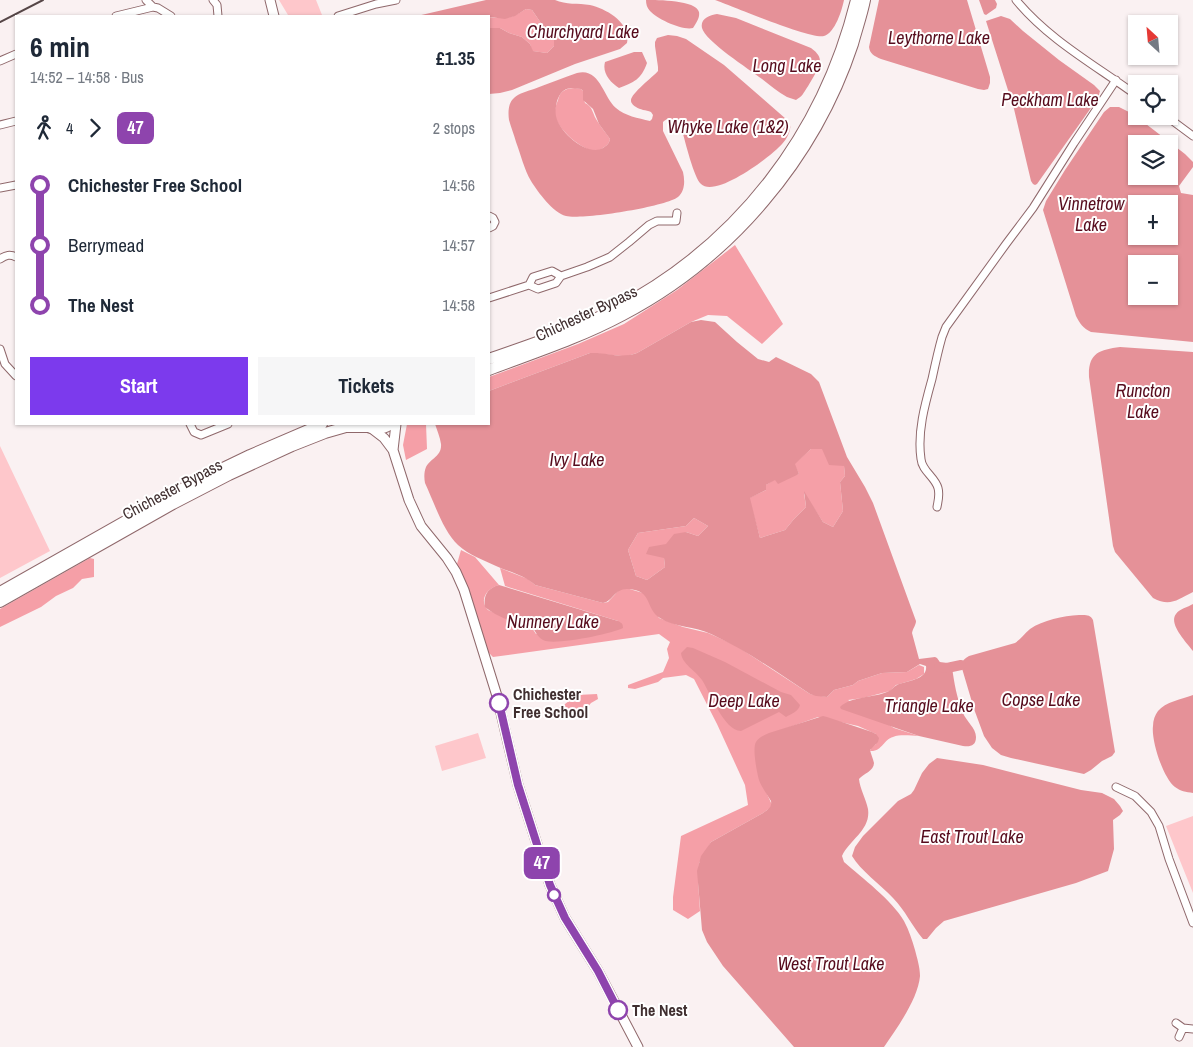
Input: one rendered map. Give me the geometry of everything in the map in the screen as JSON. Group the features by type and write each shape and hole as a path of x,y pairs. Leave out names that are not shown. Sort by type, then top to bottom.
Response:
{"highway":[{"name":"Chichester Bypass","path":"490,359 567,330 614,310 641,295 687,264 735,221 782,164 815,109 840,52 856,0"},
{"name":"Chichester Bypass","path":"490,370 597,328 647,302 709,258 740,229 771,193 800,154 812,134 845,65 865,0"},
{"name":"Chichester Bypass","path":"0,592 196,481 320,425"},
{"name":"Chichester Bypass","path":"0,602 173,504 229,475 292,446 346,427 367,426 379,429 390,425"}],"main road":[{"path":"270,0 274,15"},
{"path":"393,450 396,425"},
{"path":"367,426 384,438 393,450 421,526 447,558 464,590 497,696 521,794 552,891 565,918 598,971 638,1047"}],"street":[{"path":"146,0 153,7"},
{"path":"213,0 217,5 218,15"},
{"path":"341,15 396,0"},
{"path":"1016,0 1049,34 1128,89"},
{"path":"120,15 153,7 169,15"},
{"path":"0,61 15,54"},
{"path":"937,508 939,489 922,464 920,438 925,408 946,327 1033,208 1116,80"},
{"path":"0,125 15,121"},
{"path":"1178,125 1193,136"},
{"path":"0,188 15,185"},
{"path":"529,285 538,290 556,283 561,276 610,257 649,225 657,221 676,221 677,212"},
{"path":"490,216 495,222 490,228"},
{"path":"0,259 10,255 15,257"},
{"path":"490,298 529,285 534,277 552,271 561,276"},
{"path":"0,349 5,364 15,375"},
{"path":"190,425 194,432 201,435 226,425"},
{"path":"1116,786 1135,796 1151,812 1159,826 1193,923"},
{"path":"1176,1023 1183,1028 1193,1029"},
{"path":"1179,1037 1183,1028"}],"shaded area":[{"path":"279,0 316,0 322,15 288,15"},
{"path":"526,9 532,10 545,29 554,38 554,46 547,53 532,51 530,44 522,37 500,28 490,28 490,17 500,18 516,15"},
{"path":"575,88 583,91 585,103 591,108 610,139 607,145 598,151 590,150 571,138 561,127 555,116 555,108 560,94 566,89"},
{"path":"735,245 783,324 762,344 727,316 708,315 691,322 637,353 622,356 590,353 490,391 490,377 578,344 624,324 677,290"},
{"path":"407,425 426,425 427,449 406,460 403,445"},
{"path":"0,446 50,551 0,578"},
{"path":"822,448 844,466 845,476 840,482 843,511 833,527 823,522 804,493 806,507 785,530 760,538 749,498 766,490 766,485 775,479 799,474 794,464 811,449"},
{"path":"694,518 708,526 698,536 686,532 664,558 665,567 647,580 636,576 628,550 638,533 686,526"},
{"path":"461,550 475,557 499,585 488,591 484,598 485,606 488,610 518,623 530,625 536,634 618,621 505,586 500,568 528,579 535,585 603,603 608,602 620,589 626,588 643,593 659,618 683,627 708,633 735,645 810,694 827,697 834,690 853,685 858,681 882,673 907,672 919,665 924,667 924,674 916,679 896,685 890,691 848,700 894,728 919,736 896,736 887,740 877,750 870,751 876,744 876,734 858,726 818,717 762,737 767,794 772,805 763,813 711,842 699,863 700,911 688,919 673,910 681,836 748,805 745,785 694,679 686,675 663,678 658,682 635,689 628,688 628,685 663,672 669,658 667,649 670,642 659,634 493,657 488,652 471,596 457,564"},
{"path":"90,558 94,559 94,577 82,579 73,588 56,596 41,607 0,627 0,609"},
{"path":"597,694 598,699 585,710 571,711 565,714 559,713 553,717 546,718 543,713 552,708 561,707 577,695"},
{"path":"478,733 486,758 442,771 435,746"},
{"path":"1193,816 1193,893 1166,826"}],"water":[{"name":"Churchyard Lake","path":"486,0 555,0 563,3 590,5 604,10 622,23 627,36 627,43 620,49 575,64 512,90 490,94 490,28 500,28 522,37 530,44 533,51 547,53 554,46 554,38 545,29 532,10 526,9 515,16 505,19 490,17 490,15 421,15"},
{"path":"646,0 691,5 699,12 698,18 693,28 677,26 653,14 648,9"},
{"path":"715,0 844,0 835,26 828,34 817,36 789,28"},
{"name":"Leythorne Lake","path":"879,0 967,0 990,77 988,89 978,89 881,59 873,54 869,47"},
{"path":"979,0 995,0 996,8 986,15"},
{"name":"Long Lake","path":"717,14 736,18 811,48 816,52 820,64 802,95 796,100 787,97 728,55 711,40 702,28 702,22 708,16"},
{"name":"Peckham Lake","path":"1001,16 1010,19 1100,91 1098,98 1035,185 1031,181 1014,109 986,21"},
{"name":"Whyke Lake (1&2)","path":"668,35 686,39 724,65 787,120 790,128 787,137 780,146 741,175 729,182 708,187 701,184 698,180 682,130 676,122 671,119 666,120 663,122 663,131 684,175 683,189 678,197 657,205 623,212 575,217 561,214 546,202 531,181 509,120 512,100 524,92 577,73 585,72 591,74 596,79 616,108 623,113 650,121 653,115 651,112 638,108 631,101 638,90 658,71 655,46 657,38","holes":["571,88 583,91 583,100 593,109 599,124 610,139 603,148 597,150 582,146 568,136 562,129 556,116 557,101 564,90"]},
{"path":"634,52 642,52 647,63 645,69 636,80 619,88 608,77 604,66 605,62"},
{"name":"Vinnetrow Lake","path":"1110,107 1119,107 1128,112 1128,125 1147,125 1160,135 1128,135 1128,185 1178,185 1178,149 1193,162 1193,167 1179,186 1181,193 1193,195 1193,342 1091,332 1082,326 1076,316 1043,210 1046,201 1104,112"},
{"name":"Ivy Lake","path":"701,320 715,322 758,359 769,362 776,357 811,374 819,382 847,457 873,503 916,621 912,633 919,659 935,657 942,665 952,667 961,708 976,734 976,740 972,745 963,746 919,736 841,709 840,707 850,701 883,693 899,684 917,679 924,674 926,666 920,664 907,672 882,673 858,681 853,685 834,690 827,697 816,696 724,640 705,631 672,624 660,618 652,610 645,596 636,590 620,590 603,603 535,585 521,576 476,557 458,545 439,516 425,483 426,467 441,448 435,425 490,425 490,391 590,353 631,355 691,322","holes":["811,449 822,449 829,465 844,466 845,476 840,482 843,511 833,527 823,522 804,491 806,507 785,530 760,538 750,498 766,490 766,485 775,480 778,484 799,474 795,464","694,518 708,526 698,536 686,532 674,534 666,544 649,547 646,554 664,558 665,567 647,580 636,576 628,550 638,533 686,526"]},
{"name":"Runcton Lake","path":"1120,347 1193,352 1193,592 1178,600 1169,602 1153,598 1115,552 1113,546 1089,369 1090,363 1096,354"},
{"name":"Nunnery Lake","path":"499,585 618,621 622,624 623,628 595,636 558,642 543,640 530,624 516,623 508,620 485,607 487,593"},
{"path":"1193,604 1193,651 1176,628 1174,618 1179,611"},
{"name":"Copse Lake","path":"1089,616 1093,620 1115,752 1112,756 1084,774 1001,755 992,748 984,736 974,709 961,665 962,662 969,656 1015,643 1030,629 1041,623 1060,617"},
{"name":"Deep Lake","path":"687,647 725,662 781,692 791,695 800,705 798,709 786,717 779,712 741,731 735,729 723,718 699,676 686,664 681,653"},
{"path":"1193,695 1193,793 1175,787 1166,776 1154,740 1153,724 1154,718 1161,708 1169,703"},
{"name":"West Trout Lake","path":"823,716 872,732 879,738 878,742 870,750 874,766 859,779 868,809 866,823 842,856 844,862 899,913 909,931 920,969 915,994 906,1013 884,1047 794,1047 723,966 707,942 702,930 697,871 701,856 711,842 763,813 771,805 771,801 758,777 755,755 756,742 760,737 769,733"},
{"name":"East Trout Lake","path":"937,758 983,765 1081,790 1102,793 1114,799 1123,811 1113,820 1114,849 1108,871 1076,883 944,921 927,939 923,939 897,903 860,867 852,856 855,847 863,836 898,801 911,794 922,773"}],"waterway":[{"path":"939,667 947,668 961,665"}],"railway":[{"path":"0,22 43,0"}],"bus line":[{"name":"47","path":"499,703 518,785 550,885 565,918 598,971 618,1010"}],"place":[{"name":"Chichester Free School","path":"499,703"},
{"name":"The Nest","path":"618,1010"}],"water label":[{"name":"Triangle Lake","path":"929,706"}]}
